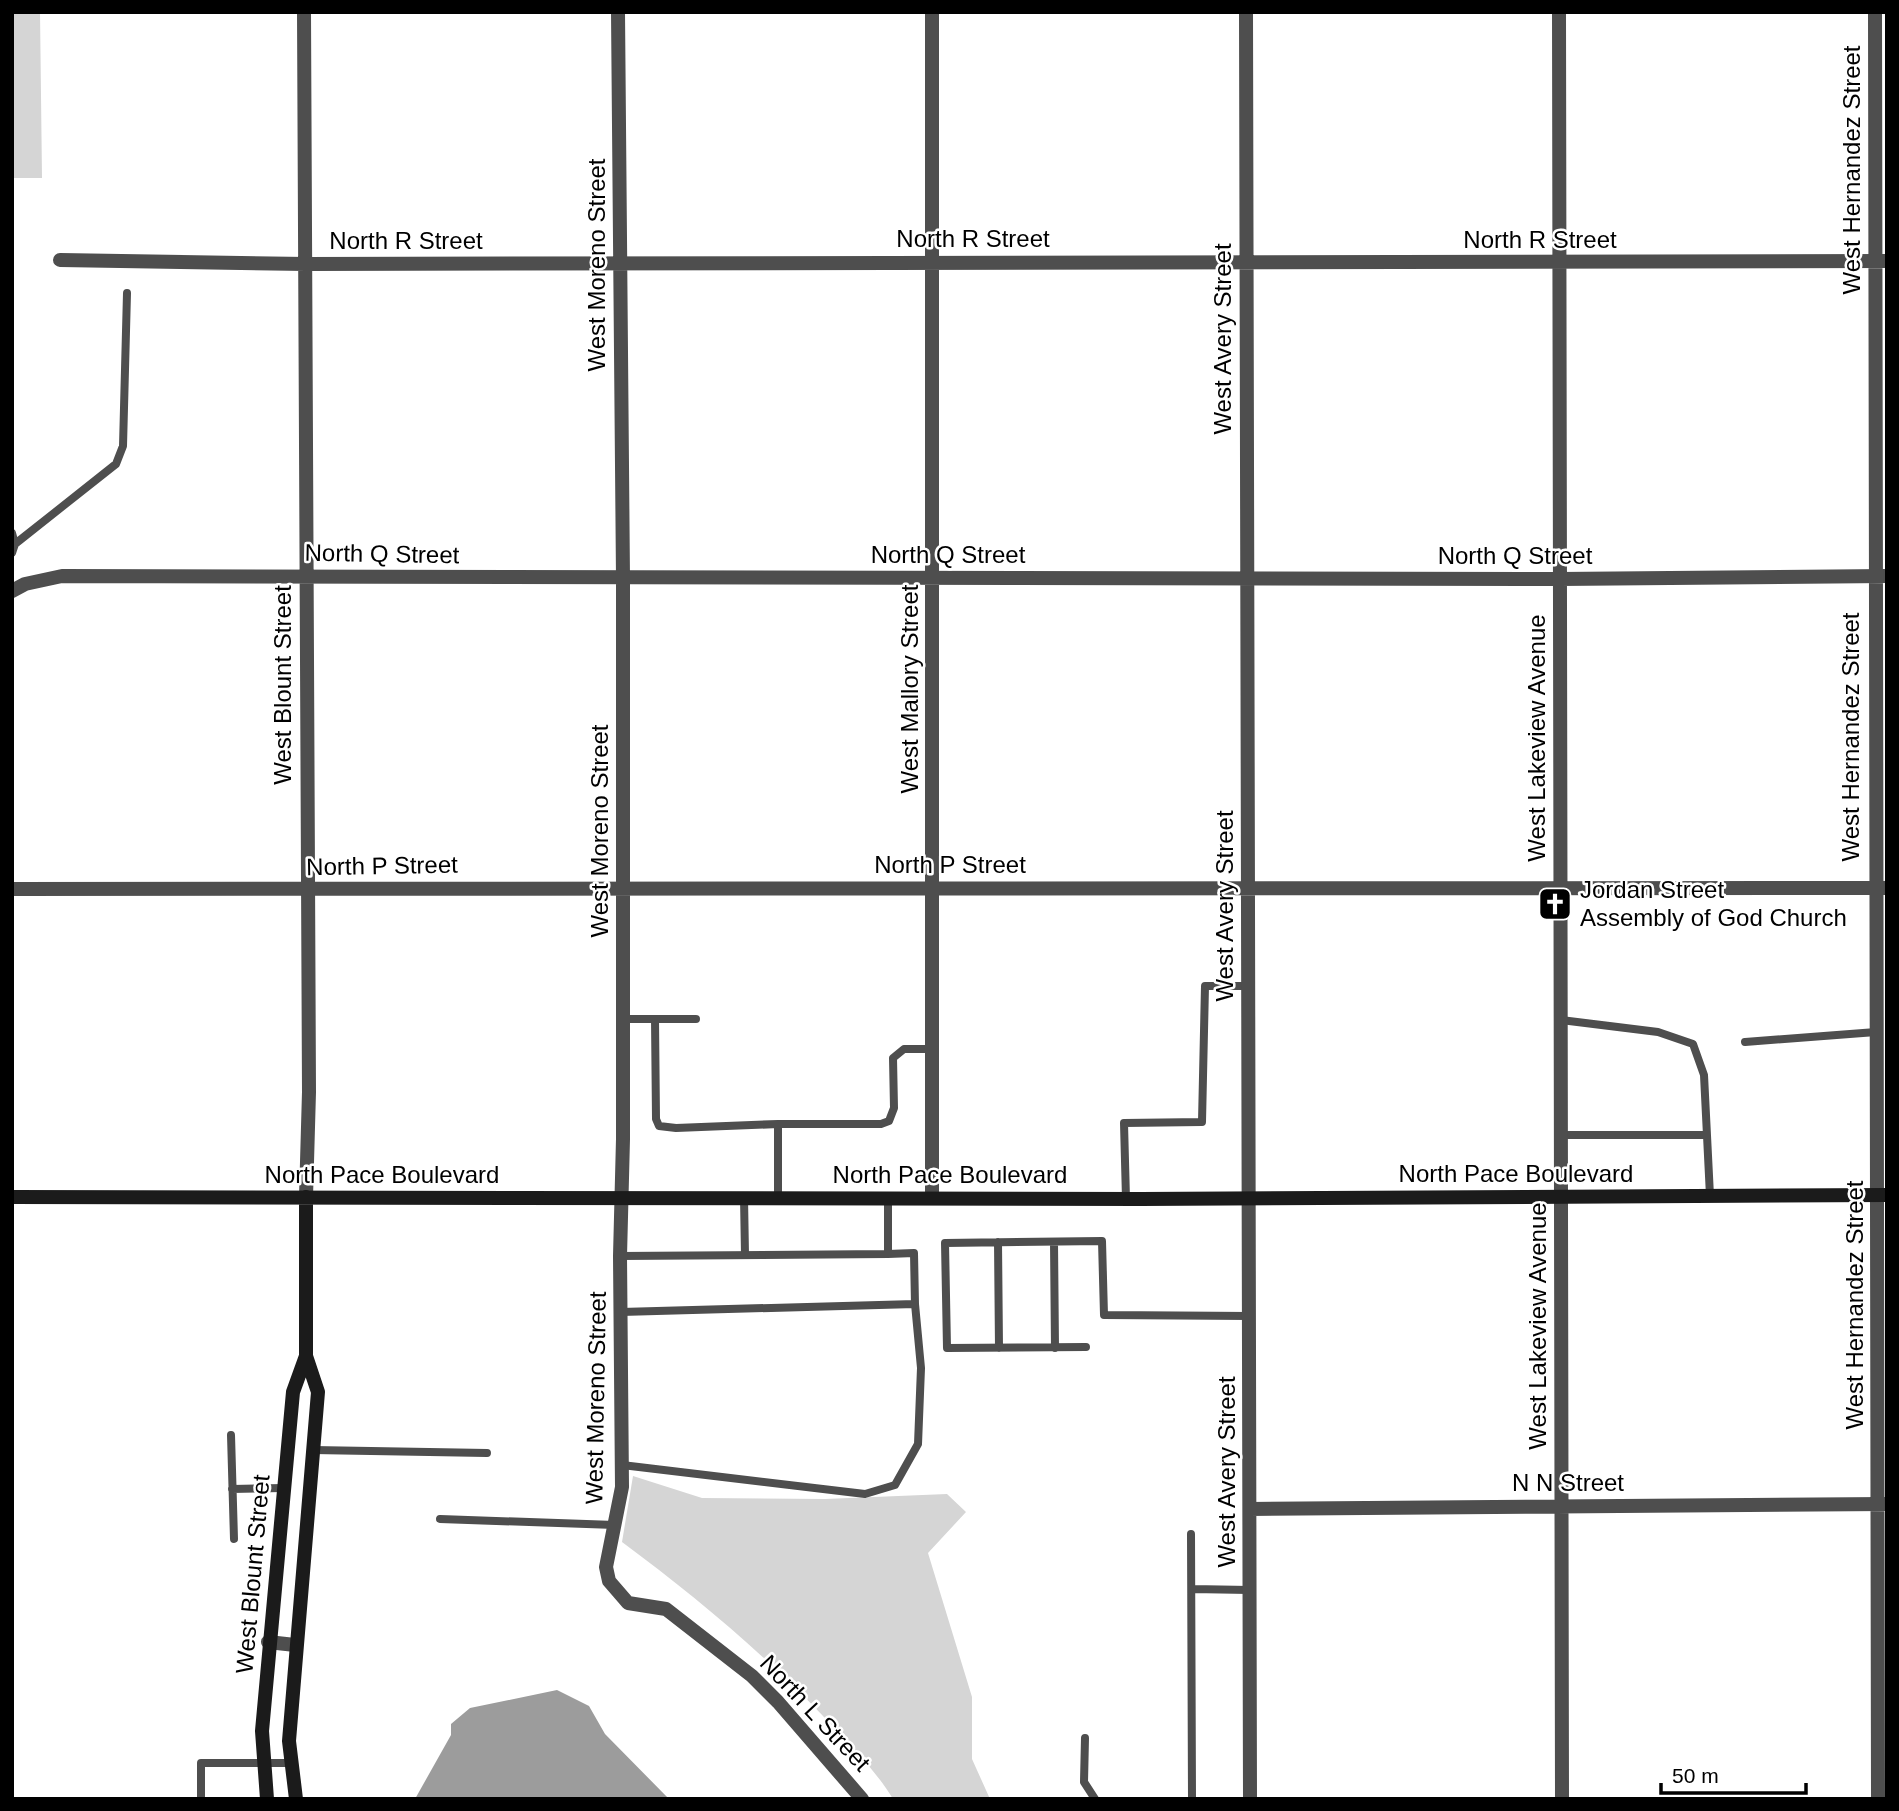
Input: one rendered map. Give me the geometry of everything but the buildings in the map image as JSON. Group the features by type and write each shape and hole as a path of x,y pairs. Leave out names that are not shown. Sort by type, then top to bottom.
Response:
{"main road":[{"name":"North Pace Boulevard","path":"12,1197 1248,1199 1882,1195"},
{"name":"West Blount Street","path":"296,1799 290,1763 295,1645 318,1391 306,1356 306,1198"},
{"name":"West Blount Street","path":"267,1799 262,1731 268,1642 293,1392 306,1356"}],"street":[{"name":"West Blount Street","path":"304,12 309,1092 306,1198"},
{"name":"West Moreno Street","path":"618,12 623,578 620,1256 622,1487 607,1560 609,1581 628,1603 666,1609"},
{"name":"West Mallory Street","path":"932,12 932,1197"},
{"name":"West Avery Street","path":"1246,12 1250,1799"},
{"name":"West Lakeview Avenue","path":"1559,12 1562,1799"},
{"name":"West Hernandez Street","path":"1875,12 1881,261 1880,888 1876,1032 1882,1195 1883,1504 1878,1799"},
{"name":"North R Street","path":"60,260 306,264 1881,261"},
{"name":"North Q Street","path":"12,590 25,584 62,576 1560,579 1880,576"},
{"name":"North P Street","path":"12,889 1880,888"},
{"name":"N N Street","path":"1250,1510 1883,1504"},
{"name":"North L Street","path":"666,1609 706,1638 770,1693 862,1799"},
{"path":"268,1642 295,1645"}],"lane":[{"path":"14,549 116,464 123,446 127,293"},
{"path":"12,533 14,549"},
{"path":"1125,1199 1124,1123 1202,1122 1205,986 1248,986"},
{"path":"623,1019 696,1019"},
{"path":"655,1019 656,1119 659,1126 676,1128 881,1124 889,1121 894,1108 893,1058 904,1049 934,1049"},
{"path":"1561,1020 1658,1032 1693,1044 1704,1074 1710,1196"},
{"path":"1745,1042 1876,1032"},
{"path":"778,1124 778,1197"},
{"path":"1560,1135 1707,1135"},
{"path":"744,1197 745,1255"},
{"path":"888,1197 888,1254"},
{"path":"1086,1347 947,1348 945,1243 1102,1241 1104,1315 1250,1316"},
{"path":"998,1242 999,1348"},
{"path":"1054,1242 1055,1348"},
{"path":"620,1256 914,1254 921,1368 918,1444 895,1485 865,1494 622,1465"},
{"path":"621,1311 915,1304"},
{"path":"231,1435 234,1539"},
{"path":"313,1450 487,1453"},
{"path":"232,1489 284,1488"},
{"path":"440,1519 615,1525"},
{"path":"1191,1534 1192,1799"},
{"path":"1192,1589 1249,1590"},
{"path":"1084,1738 1084,1782 1096,1799"},
{"path":"201,1799 201,1763 290,1763"}],"shaded area":[{"path":"12,12 40,12 42,178 12,178"},
{"path":"633,1476 702,1498 825,1499 947,1494 966,1512 928,1553 972,1697 972,1759 990,1799 893,1799 860,1757 789,1681 707,1609 622,1542"},
{"path":"557,1690 589,1706 605,1734 669,1799 415,1799 451,1735 451,1724 470,1708"}],"place":[{"name":"Jordan Street Assembly of God Church","path":"1555,904"}]}
